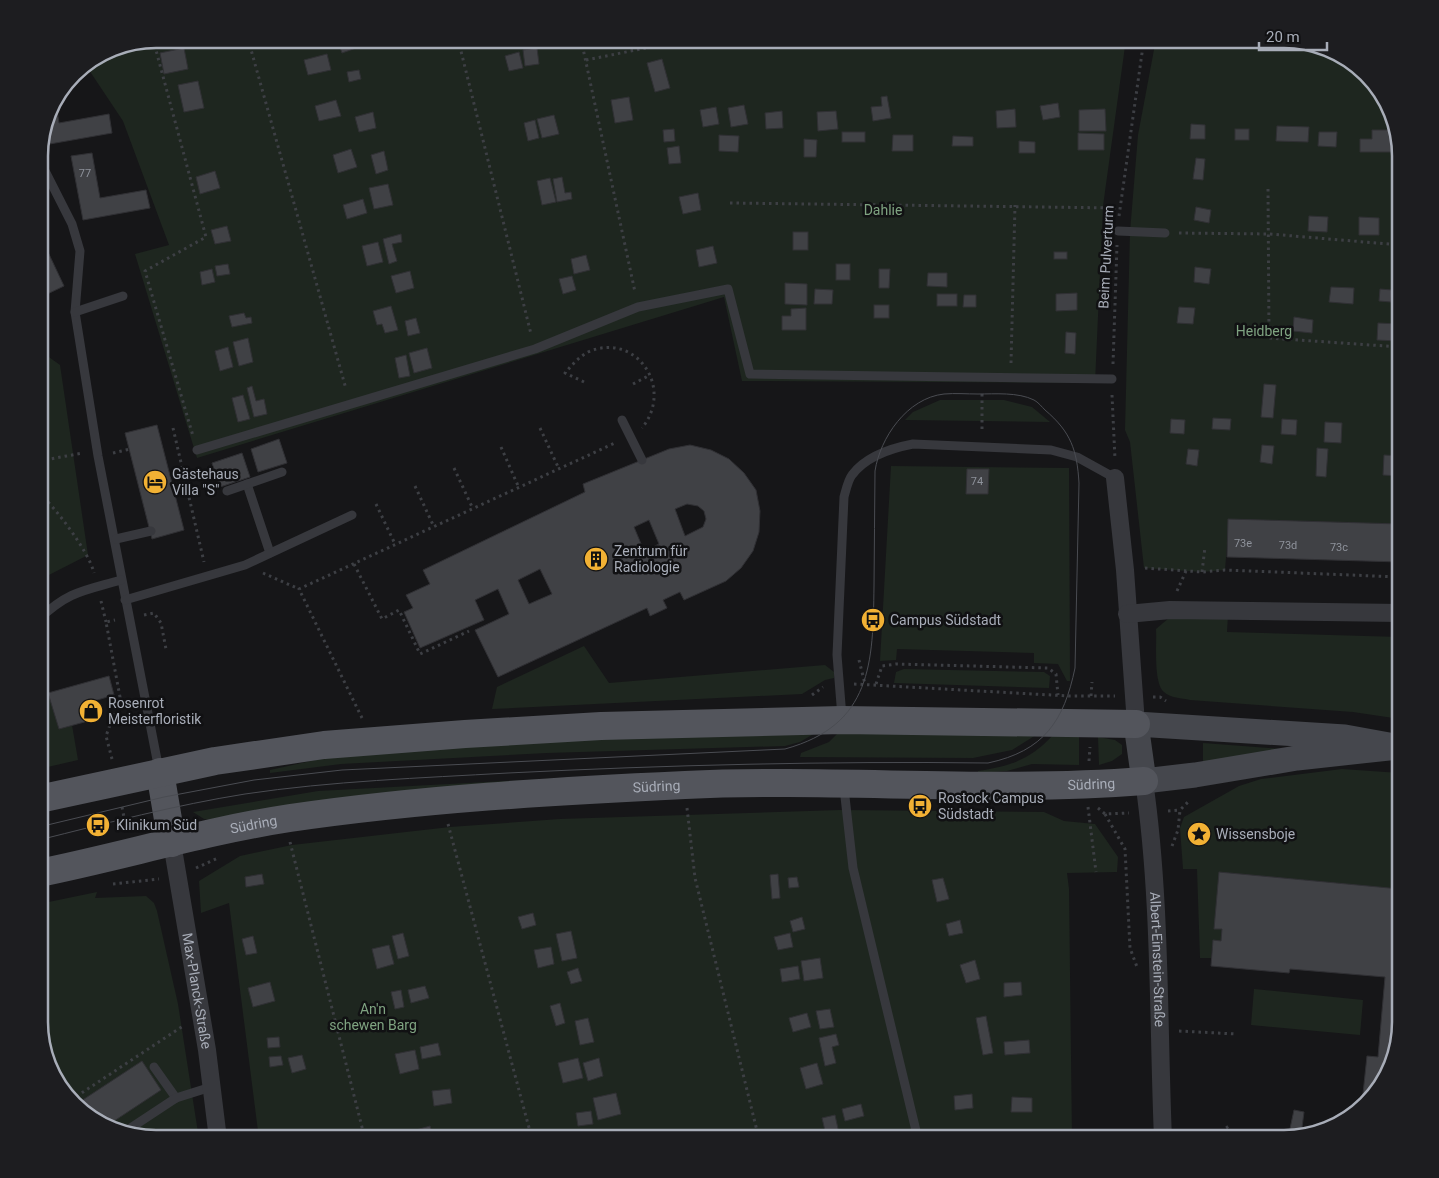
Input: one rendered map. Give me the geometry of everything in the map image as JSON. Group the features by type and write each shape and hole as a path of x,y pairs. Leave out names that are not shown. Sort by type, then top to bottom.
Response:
{"main road":[{"name":"Südring","path":"48,797 215,761 324,745 601,726 842,720 1136,724 1345,737 1392,746"},
{"path":"1136,724 1144,780"},
{"name":"Südring","path":"48,871 279,820 377,807 688,785 843,782 1085,799 1144,780 1195,775 1297,758 1392,748"},
{"path":"160,772 172,843"}],"street":[{"path":"1115,478 1125,570 1136,724"},
{"path":"1127,614 1170,610 1392,612"},
{"name":"Albert-Einstein-Straße","path":"1144,780 1150,831 1157,952 1163,1130"},
{"name":"Max-Planck-Straße","path":"172,843 212,1086 217,1130"}],"lane":[{"path":"48,177 72,224 80,251 75,312 97,450 116,539 121,580 160,772"},
{"path":"1118,232 1165,232"},
{"path":"197,450 535,349 638,307 728,289 750,374 1011,376 1112,379"},
{"path":"75,312 123,296"},
{"path":"622,420 642,460"},
{"path":"842,720 837,655 844,497 851,476 863,464 895,448 913,444 1050,450 1077,457 1115,478"},
{"path":"227,491 282,472"},
{"path":"247,484 270,553"},
{"path":"125,600 207,578 245,565 352,515"},
{"path":"116,539 150,531"},
{"path":"48,610 57,602 75,592 121,580"},
{"path":"843,782 853,868 916,1130"},
{"path":"154,1067 176,1098"},
{"path":"131,1127 176,1098 212,1086"}],"path":[{"path":"155,48 206,237 145,271 197,450"},
{"path":"251,48 350,404"},
{"path":"460,48 535,349"},
{"path":"583,48 638,307"},
{"path":"586,60 646,48"},
{"name":"Beim Pulverturm","path":"1115,478 1112,379 1119,208 1143,48"},
{"path":"1268,189 1270,234 1269,338 1392,346"},
{"path":"730,203 1015,205 1119,208"},
{"path":"1011,376 1015,205"},
{"path":"1165,232 1270,234 1392,244"},
{"path":"299,589 630,436 642,428 651,417 656,403 655,388 650,375 638,358 620,349 601,348 587,353 565,372 584,382"},
{"path":"633,384 650,375"},
{"path":"982,394 982,447"},
{"path":"173,428 207,578"},
{"path":"540,428 559,469"},
{"path":"501,446 519,488"},
{"path":"48,459 97,450"},
{"path":"454,468 472,509"},
{"path":"415,486 434,526"},
{"path":"48,502 74,536 93,566 120,697 106,736 138,883"},
{"path":"376,504 395,544"},
{"path":"1202,572 1205,546"},
{"path":"354,564 382,619 399,610 420,654 469,631"},
{"path":"245,565 299,589 364,723"},
{"path":"1125,570 1144,568 1202,572 1225,570 1392,577"},
{"path":"106,622 154,613 161,623 166,648"},
{"path":"859,660 865,684"},
{"path":"876,684 882,666 896,664 1048,668 1056,674 1058,695"},
{"path":"1092,682 1085,799 1096,872"},
{"path":"1180,810 1187,802 1197,797"},
{"path":"696,805 687,805 694,878 757,1130"},
{"path":"1105,814 1125,849 1130,948"},
{"path":"447,819 530,1130"},
{"path":"288,836 363,1130"},
{"path":"205,866 225,854"},
{"path":"76,1096 201,1016"},
{"path":"1179,1031 1236,1034"},
{"path":"1223,1130 1229,1126"}],"green space":[{"name":"Dahlie","path":"149,48 1125,48 1103,206 1095,383 742,381 724,297 197,458 135,254 169,245 123,121 89,70 121,53"},
{"name":"Heidberg","path":"1154,48 1290,48 1318,53 1337,62 1355,74 1365,84 1377,102 1388,128 1392,156 1392,524 1229,519 1225,570 1202,572 1144,568 1130,442 1125,430 1130,232 1138,135"},
{"path":"48,356 60,365 88,555 48,575"},
{"path":"940,400 1004,400 1032,407 1050,422 905,420 913,412"},
{"path":"891,466 1069,468 1070,681 1067,681 1058,664 1034,663 1034,653 897,649 896,660 880,661"},
{"path":"1228,615 1227,632 1392,637 1392,718 1353,712 1190,700 1173,697 1164,692 1161,687 1158,680 1156,662 1156,629 1169,618"},
{"path":"584,646 609,683 825,665 834,672 834,678 825,680 802,694 492,709 497,687"},
{"path":"904,669 1044,672 1050,676 1049,688 894,683 896,672"},
{"path":"48,693 59,729 72,725 78,760 48,767"},
{"path":"840,731 1036,735 1012,750 973,758 800,757 801,753 829,742"},
{"path":"817,732 800,742 785,746 547,753 341,764 270,773 270,770 329,757 547,741"},
{"path":"1053,735 1079,737 1079,765 1032,764 1007,771 978,773 978,771 1010,764 1028,756"},
{"path":"1098,737 1115,740 1122,745 1122,754 1112,761 1099,765"},
{"path":"1203,743 1282,749 1203,764"},
{"path":"1342,769 1392,772 1392,888 1220,872 1215,929 1222,929 1221,941 1213,941 1211,958 1200,958 1197,869 1183,869 1180,828 1184,817 1239,786 1261,779"},
{"path":"582,777 217,821 204,819 193,812 318,791"},
{"name":"An'n schewen Barg","path":"840,810 1044,812 1064,821 1095,824 1118,857 1117,872 1067,873 1069,889 1072,1130 258,1130 229,903 201,913 199,881 240,856 292,845 450,827 560,819"},
{"path":"97,892 95,898 146,896 154,903 178,1004 198,1130 142,1130 114,1122 84,1104 66,1082 53,1057 48,1029 48,902"},
{"path":"1254,989 1363,1000 1360,1035 1251,1025"}],"building":[{"path":"184,48 188,69 164,74 160,53"},
{"path":"340,48 356,48 342,53"},
{"path":"537,48 539,64 525,66 523,50"},
{"path":"519,52 523,68 509,71 505,56"},
{"path":"327,54 331,70 308,75 304,60"},
{"path":"662,59 670,88 655,92 647,63"},
{"path":"359,70 361,79 349,82 347,72"},
{"path":"198,81 204,108 184,112 178,85"},
{"path":"887,96 891,118 873,121 871,107 882,106 881,97"},
{"path":"629,97 633,120 615,123 611,100"},
{"path":"336,100 341,116 319,121 315,106"},
{"path":"1058,103 1060,117 1043,120 1040,106"},
{"path":"744,105 748,124 731,127 728,108"},
{"path":"716,107 719,124 703,127 700,110"},
{"path":"1015,109 1016,127 997,128 996,111"},
{"path":"1105,109 1106,131 1079,131 1079,110"},
{"path":"782,111 783,128 766,129 765,113"},
{"path":"836,111 838,129 818,131 817,112"},
{"path":"57,112 59,123 109,114 112,133 48,144 51,128"},
{"path":"373,112 376,128 359,132 355,117"},
{"path":"554,115 559,134 542,138 537,119"},
{"path":"535,120 539,138 528,141 524,123"},
{"path":"1191,124 1205,125 1205,139 1190,139"},
{"path":"1277,126 1309,127 1308,142 1276,141"},
{"path":"674,129 675,141 664,142 663,130"},
{"path":"1235,129 1249,129 1249,140 1235,140"},
{"path":"1372,130 1388,130 1391,152 1360,152 1360,139 1372,139"},
{"path":"842,132 865,132 865,142 842,142"},
{"path":"1319,132 1337,132 1336,147 1318,146"},
{"path":"1078,133 1104,134 1104,150 1078,150"},
{"path":"719,135 739,136 738,152 719,151"},
{"path":"893,135 913,135 913,151 892,151"},
{"path":"953,136 973,137 973,146 952,146"},
{"path":"804,139 817,140 816,157 804,157"},
{"path":"1019,141 1035,142 1035,153 1019,153"},
{"path":"679,146 681,163 669,164 667,148"},
{"path":"351,149 357,167 338,173 333,155"},
{"path":"384,151 388,170 376,174 371,155"},
{"path":"92,153 100,198 146,190 150,208 83,220 71,156"},
{"path":"1196,158 1205,159 1203,180 1193,179"},
{"path":"215,171 220,188 200,194 196,177"},
{"path":"562,177 565,193 571,192 572,199 557,202 553,179"},
{"path":"550,178 556,202 542,205 537,181"},
{"path":"388,184 393,205 374,209 369,188"},
{"path":"698,193 701,210 683,214 679,197"},
{"path":"363,199 367,213 347,219 343,205"},
{"path":"1196,207 1211,210 1209,223 1194,220"},
{"path":"1309,216 1328,217 1327,232 1308,231"},
{"path":"1359,217 1379,218 1379,235 1359,235"},
{"path":"227,226 231,241 215,244 211,230"},
{"path":"793,232 808,232 808,250 793,250"},
{"path":"401,234 402,242 392,244 397,261 389,264 383,239"},
{"path":"378,242 383,262 367,266 362,246"},
{"path":"713,246 717,263 699,267 696,250"},
{"path":"48,252 64,286 48,294"},
{"path":"1054,252 1067,252 1067,259 1054,259"},
{"path":"586,255 590,270 574,274 571,259"},
{"path":"228,264 230,274 217,276 215,266"},
{"path":"836,264 850,264 850,280 836,280"},
{"path":"1195,267 1211,269 1209,284 1194,282"},
{"path":"212,269 215,282 202,285 200,272"},
{"path":"879,269 890,269 889,288 879,288"},
{"path":"410,271 414,288 396,293 391,276"},
{"path":"928,273 947,273 947,287 927,286"},
{"path":"572,276 576,290 563,294 559,279"},
{"path":"785,283 807,284 807,305 785,304"},
{"path":"1331,287 1354,288 1353,304 1329,302"},
{"path":"815,289 833,290 832,304 814,304"},
{"path":"1380,289 1392,290 1391,302 1379,301"},
{"path":"1077,293 1077,310 1056,311 1056,294"},
{"path":"937,294 957,294 957,306 937,306"},
{"path":"964,295 976,295 976,307 963,307"},
{"path":"874,305 889,305 889,318 874,318"},
{"path":"391,306 398,330 385,333 382,324 377,325 373,311"},
{"path":"1179,307 1195,308 1193,324 1177,323"},
{"path":"806,308 806,330 782,330 782,316 791,316 791,309"},
{"path":"244,313 246,318 251,317 252,323 232,327 229,316"},
{"path":"1294,317 1313,320 1312,333 1293,331"},
{"path":"416,318 420,333 408,336 405,321"},
{"path":"1378,323 1392,324 1392,341 1377,340"},
{"path":"1066,332 1076,333 1075,354 1065,353"},
{"path":"248,338 253,362 239,366 233,342"},
{"path":"228,347 233,367 220,371 215,351"},
{"path":"427,348 432,368 414,373 409,353"},
{"path":"406,355 410,376 399,378 395,358"},
{"path":"1264,384 1276,385 1273,418 1261,417"},
{"path":"252,386 256,401 264,399 267,414 254,417 247,388"},
{"path":"243,395 250,419 238,422 232,398"},
{"path":"1213,418 1231,419 1230,430 1212,429"},
{"path":"1171,419 1185,420 1184,434 1170,433"},
{"path":"1282,419 1297,420 1296,435 1281,434"},
{"path":"1325,422 1342,423 1341,443 1324,442"},
{"name":"Gästehaus Villa \"S\"","path":"157,425 184,530 152,539 125,433"},
{"path":"279,439 287,463 258,472 251,449"},
{"name":"Zentrum für Radiologie","path":"690,445 711,450 729,459 744,473 756,490 760,511 759,532 753,551 741,568 726,581 684,600 680,592 663,600 667,608 650,616 647,608 498,677 475,630 509,614 498,589 475,600 484,620 420,648 404,612 413,608 406,595 430,584 423,570 585,492 583,484 669,449","holes":["687,504 698,506 704,511 706,519 703,527 685,536 675,509","649,520 659,544 644,551 634,527","540,569 552,594 529,604 518,580"]},
{"path":"1262,445 1274,446 1272,464 1260,462"},
{"path":"1317,448 1328,449 1326,477 1316,476"},
{"path":"1188,449 1199,450 1197,466 1186,464"},
{"path":"242,453 250,477 220,487 212,463"},
{"path":"1384,455 1392,456 1392,476 1383,475"},
{"path":"967,469 989,469 988,494 966,494"},
{"path":"1228,519 1392,524 1392,562 1227,557"},
{"path":"109,676 114,695 94,701 99,718 59,729 48,693"},
{"path":"1219,872 1392,888 1392,1022 1386,1057 1377,1076 1363,1096 1367,1056 1378,1057 1385,977 1290,969 1289,973 1211,966 1213,940 1221,941 1222,929 1214,929"},
{"path":"262,874 264,884 246,887 245,877"},
{"path":"778,874 780,898 772,899 770,875"},
{"path":"797,877 799,887 789,888 788,878"},
{"path":"943,878 949,899 937,902 932,880"},
{"path":"533,913 536,925 522,929 518,917"},
{"path":"802,917 805,929 793,932 790,921"},
{"path":"960,920 963,933 949,936 946,924"},
{"path":"571,931 577,958 562,961 556,934"},
{"path":"403,933 409,956 398,959 392,936"},
{"path":"790,933 793,947 778,950 774,937"},
{"path":"253,936 257,953 246,955 242,939"},
{"path":"389,945 394,964 377,969 372,949"},
{"path":"551,947 554,964 538,968 534,950"},
{"path":"820,958 823,978 804,981 801,961"},
{"path":"975,960 980,979 966,983 960,965"},
{"path":"798,966 800,979 782,982 780,969"},
{"path":"578,968 582,981 571,984 567,972"},
{"path":"270,982 275,1001 253,1007 248,988"},
{"path":"1021,982 1022,995 1004,997 1004,983"},
{"path":"425,986 429,998 411,1003 408,990"},
{"path":"401,990 404,1007 395,1009 391,992"},
{"path":"560,1003 565,1023 556,1026 550,1006"},
{"path":"830,1009 834,1027 820,1029 816,1011"},
{"path":"807,1013 811,1027 793,1032 789,1018"},
{"path":"986,1016 993,1053 983,1055 976,1018"},
{"path":"588,1018 594,1042 580,1045 575,1021"},
{"path":"836,1034 839,1045 832,1047 836,1063 825,1066 819,1038"},
{"path":"279,1037 280,1047 268,1048 267,1038"},
{"path":"1029,1040 1030,1053 1005,1055 1004,1042"},
{"path":"438,1043 441,1055 422,1059 420,1047"},
{"path":"415,1050 419,1069 400,1074 395,1054"},
{"path":"302,1055 306,1069 292,1073 288,1058"},
{"path":"281,1056 283,1065 270,1067 269,1057"},
{"path":"578,1058 583,1078 563,1083 558,1063"},
{"path":"599,1058 603,1076 588,1081 583,1063"},
{"path":"142,1061 161,1090 113,1122 81,1101"},
{"path":"817,1063 823,1084 806,1089 800,1068"},
{"path":"450,1089 452,1103 434,1106 432,1091"},
{"path":"616,1093 621,1114 598,1120 593,1098"},
{"path":"972,1094 973,1108 955,1110 954,1096"},
{"path":"1012,1097 1032,1098 1032,1112 1011,1112"},
{"path":"861,1104 864,1116 845,1121 842,1109"},
{"path":"1294,1110 1304,1112 1302,1129 1290,1130"},
{"path":"591,1111 593,1124 578,1126 576,1113"},
{"path":"835,1115 838,1130 825,1130 822,1118"},
{"path":"430,1126 431,1130 416,1130"}],"tram line":[{"path":"48,825 164,797 254,780 342,770 785,749 814,738 835,724 851,707 862,687 872,641 875,471 878,458 889,433 907,411 931,397 944,394 999,394 1028,397 1037,402 1054,418 1071,442 1079,483 1075,668 1065,704 1048,731 1024,751 1007,758 988,763 808,763 628,768 409,778 344,783 219,798 48,838"}],"place":[{"name":"Gästehaus Villa \"S\"","path":"155,482"},
{"name":"Zentrum für Radiologie","path":"596,559"},
{"name":"Campus Südstadt","path":"873,620"},
{"name":"Rosenrot Meisterfloristik","path":"91,711"},
{"name":"Rostock Campus Südstadt","path":"920,806"},
{"name":"Klinikum Süd","path":"98,825"},
{"name":"Wissensboje","path":"1199,834"}]}
